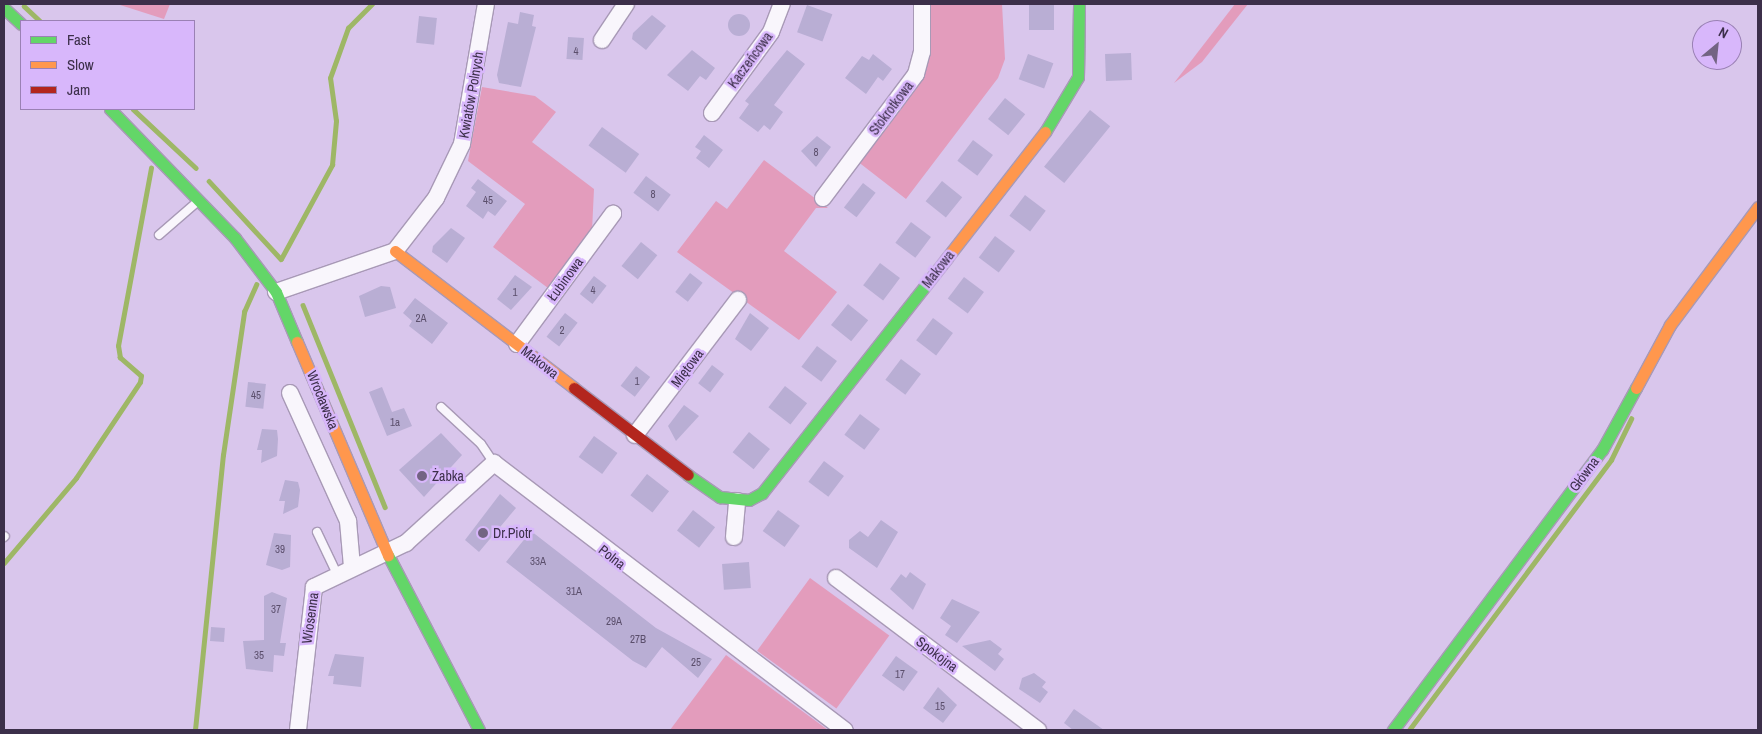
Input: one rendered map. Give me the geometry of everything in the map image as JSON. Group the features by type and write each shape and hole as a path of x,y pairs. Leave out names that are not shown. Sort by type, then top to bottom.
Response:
{"street":[{"name":"Kwiatów Polnych","path":"395,251 436,198 462,144 486,4"},
{"path":"602,40 626,4"},
{"name":"Kaczeńcowa","path":"712,113 771,32 782,4"},
{"name":"Stokrotkowa","path":"823,198 916,74 922,52 922,4"},
{"name":"Makowa","path":"395,251 705,488 737,501 762,493 1059,114 1078,77 1079,4"},
{"path":"4,8 20,23"},
{"name":"Wrocławska","path":"111,110 199,200 276,292 387,552 479,730"},
{"name":"Główna","path":"1393,730 1602,450 1670,325 1758,207"},
{"name":"Łubinowa","path":"517,344 614,214"},
{"path":"276,292 395,251"},
{"name":"Miętowa","path":"635,436 738,300"},
{"path":"290,393 348,521 344,570"},
{"path":"387,552 406,543 494,463"},
{"name":"Polna","path":"494,463 845,730"},
{"path":"734,537 737,501"},
{"name":"Wiosenna","path":"298,730 311,594 320,580 387,552"},
{"name":"Spokojna","path":"836,578 1038,730"}],"lane":[{"path":"159,235 199,200"},
{"path":"441,407 481,444 494,463"},
{"path":"317,532 344,570"}],"shaded area":[{"path":"117,4 170,4 164,19"},
{"path":"929,4 1002,4 1005,59 998,78 906,199 857,161 922,76"},
{"path":"1235,4 1248,4 1202,62 1174,83"},
{"path":"482,87 535,96 556,112 532,142 594,189 592,231 548,288 493,247 525,204 468,161"},
{"path":"764,160 828,208 816,208 784,251 837,292 799,340 677,252 716,201 727,209"},
{"path":"810,578 889,636 836,708 757,651"},
{"path":"726,655 828,730 670,730"}],"building":[{"path":"1029,4 1054,4 1054,30 1029,30"},
{"path":"807,5 832,14 822,41 797,32"},
{"path":"520,12 534,15 532,26 536,27 521,87 499,83 497,75 508,22 518,24"},
{"path":"739,14 747,17 750,25 747,33 739,36 731,33 728,25 731,17"},
{"path":"652,15 666,26 646,50 632,39 633,33"},
{"path":"419,16 437,18 434,45 416,43"},
{"path":"568,37 584,38 582,60 566,59"},
{"path":"692,50 715,68 706,80 700,76 688,91 667,75"},
{"path":"787,50 805,64 774,105 783,112 770,130 764,125 758,132 739,118 749,104 745,101"},
{"path":"1131,53 1132,80 1106,81 1105,54"},
{"path":"873,54 892,69 883,81 878,77 866,94 845,78 862,56 869,60"},
{"path":"1028,54 1053,63 1044,89 1019,79"},
{"path":"1005,98 1025,114 1008,135 988,119"},
{"path":"1090,110 1110,126 1064,183 1044,167"},
{"path":"602,127 639,154 626,173 588,146"},
{"path":"704,135 723,150 709,168 696,158 701,151 695,147"},
{"path":"817,136 831,147 816,167 801,151"},
{"path":"973,140 993,155 977,176 957,161"},
{"path":"646,176 671,195 658,211 633,193"},
{"path":"478,179 507,201 495,216 488,211 483,219 466,206 476,192 471,188"},
{"path":"942,181 962,197 946,218 926,201"},
{"path":"863,183 876,193 857,217 844,207"},
{"path":"1025,195 1046,211 1030,231 1009,216"},
{"path":"911,222 931,237 915,258 895,243"},
{"path":"451,228 465,238 447,263 432,252 433,246"},
{"path":"995,236 1015,251 999,273 979,258"},
{"path":"641,242 657,255 638,279 621,266"},
{"path":"880,263 900,278 883,300 863,285"},
{"path":"690,273 703,283 688,302 675,292"},
{"path":"515,275 532,287 511,310 497,299"},
{"path":"594,276 607,286 592,304 580,294"},
{"path":"964,277 984,292 968,314 948,299"},
{"path":"381,286 390,287 396,308 365,317 359,296"},
{"path":"415,298 448,323 432,344 409,326 412,321 403,313"},
{"path":"848,304 868,320 851,341 831,325"},
{"path":"565,313 578,323 559,346 547,337"},
{"path":"750,313 769,328 751,351 735,339"},
{"path":"933,318 953,333 936,355 916,340"},
{"path":"817,346 837,361 821,382 801,367"},
{"path":"901,359 921,374 905,395 885,380"},
{"path":"712,365 724,374 710,392 698,383"},
{"path":"636,366 650,377 635,397 621,386"},
{"path":"248,382 266,384 263,409 245,407"},
{"path":"785,386 807,403 790,425 768,407"},
{"path":"382,387 392,412 404,408 412,426 387,436 369,392"},
{"path":"684,405 699,416 676,441 668,426"},
{"path":"860,414 880,429 864,450 844,435"},
{"path":"262,429 277,430 278,439 277,456 261,463 262,450 257,450"},
{"path":"749,432 770,449 754,469 733,452"},
{"path":"441,433 462,455 424,497 399,470"},
{"path":"594,436 617,453 602,474 579,457"},
{"path":"824,461 844,476 828,497 808,482"},
{"path":"647,474 669,491 652,513 630,495"},
{"path":"285,480 298,482 300,490 298,507 283,514 285,501 279,501"},
{"path":"500,494 516,508 479,552 465,540"},
{"path":"693,510 715,527 699,548 677,530"},
{"path":"778,510 800,526 785,547 763,531"},
{"path":"881,520 898,532 877,568 849,548 849,540 860,531 868,537"},
{"path":"531,531 656,628 712,659 698,678 662,647 646,668 633,661 506,562"},
{"path":"274,533 291,535 290,567 282,570 266,565"},
{"path":"749,562 751,588 724,590 722,564"},
{"path":"910,572 926,584 913,610 890,589 901,574 906,578"},
{"path":"272,592 287,598 280,643 286,643 284,656 274,655 273,672 246,669 243,641 264,640 264,596"},
{"path":"952,599 980,612 957,643 945,635 951,626 940,618"},
{"path":"211,627 225,628 224,642 210,641"},
{"path":"990,640 1002,649 998,654 1004,659 995,671 962,646"},
{"path":"335,654 364,657 361,687 333,684 334,676 328,676"},
{"path":"896,656 918,672 904,691 882,675"},
{"path":"1034,673 1046,682 1042,687 1048,692 1040,703 1019,689 1022,678"},
{"path":"938,687 957,705 943,723 923,708"},
{"path":"1074,709 1104,730 1073,730 1064,723"}],"waterway":[{"path":"209,181 281,259 332,165 336,121 330,78 348,28 372,4"},
{"path":"24,6 39,20"},
{"path":"134,110 196,168"},
{"path":"4,563 76,478 140,382 141,376 120,358 118,346 151,168"},
{"path":"195,730 223,455 244,312 256,285"},
{"path":"303,305 385,507"},
{"path":"1409,730 1611,460 1631,419"}],"traffic: fast":[{"path":"1045,132 1078,77 1079,4"},
{"path":"4,8 20,23"},
{"path":"111,110 235,238 276,292 297,342"},
{"path":"688,475 720,497 749,500 762,493 946,259"},
{"path":"1393,730 1602,450 1636,388"},
{"path":"388,555 479,730"}],"traffic: slow":[{"path":"946,259 1045,132"},
{"path":"1636,388 1670,325 1758,207"},
{"path":"395,251 574,388"},
{"path":"297,342 388,555"}],"traffic: jam":[{"path":"574,388 688,475"}],"place":[{"name":"Żabka","path":"422,476"},
{"name":"Dr.Piotr","path":"483,533"}]}
